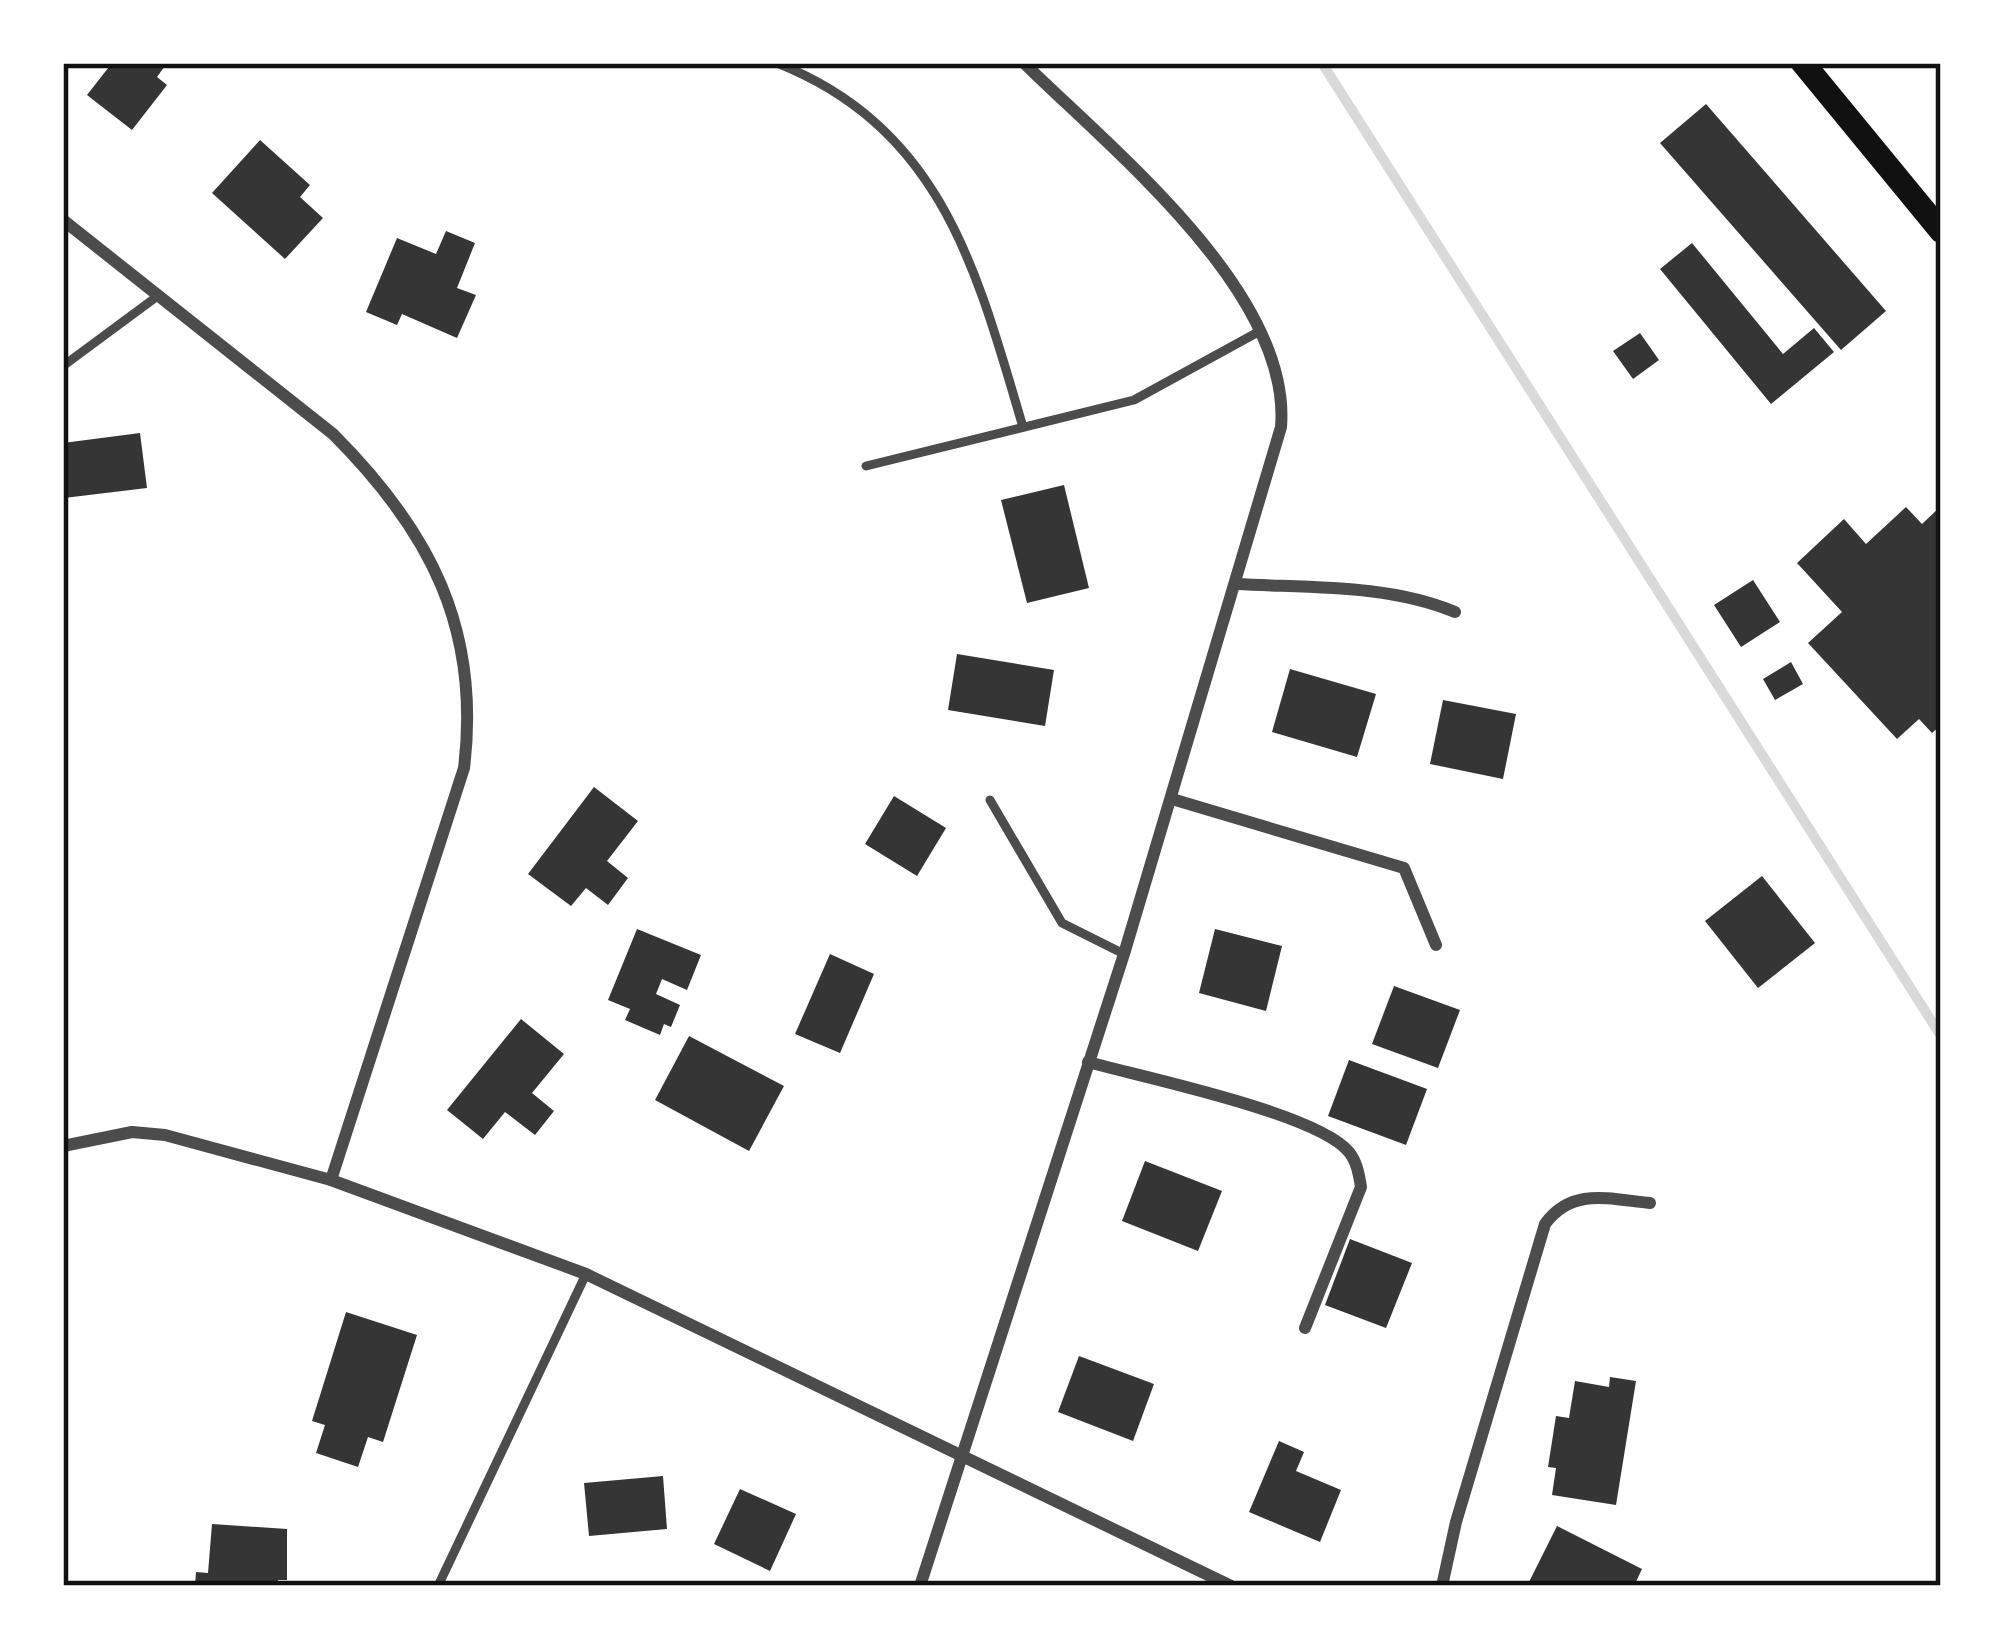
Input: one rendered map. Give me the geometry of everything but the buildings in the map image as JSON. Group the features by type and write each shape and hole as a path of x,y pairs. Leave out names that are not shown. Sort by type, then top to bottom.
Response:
{"main road":[{"path":"1803,63 1941,231"}],"street":[{"path":"920,1586 1124,955 1281,427 1283,394 1260,331 1199,241 1024,63"},
{"path":"63,220 333,434 399,505 430,556 466,660 470,713 464,768 331,1180"},
{"path":"1237,584 1406,597 1455,612"},
{"path":"1172,799 1404,868 1436,945"},
{"path":"1088,1061 1286,1118 1332,1138 1349,1152 1360,1187 1304,1328"},
{"path":"63,1147 132,1132 165,1135 331,1180 586,1274 1232,1586"},
{"path":"1442,1586 1456,1522 1545,1224 1556,1209 1584,1196 1650,1203"}],"lane":[{"path":"777,63 837,90 867,112 944,206 978,276 1023,427"},
{"path":"63,366 159,295"},
{"path":"866,466 1151,394 1260,331"},
{"path":"990,800 1062,923 1124,955"},
{"path":"438,1586 586,1274"}],"waterway":[{"path":"1322,63 1941,1036"}]}
